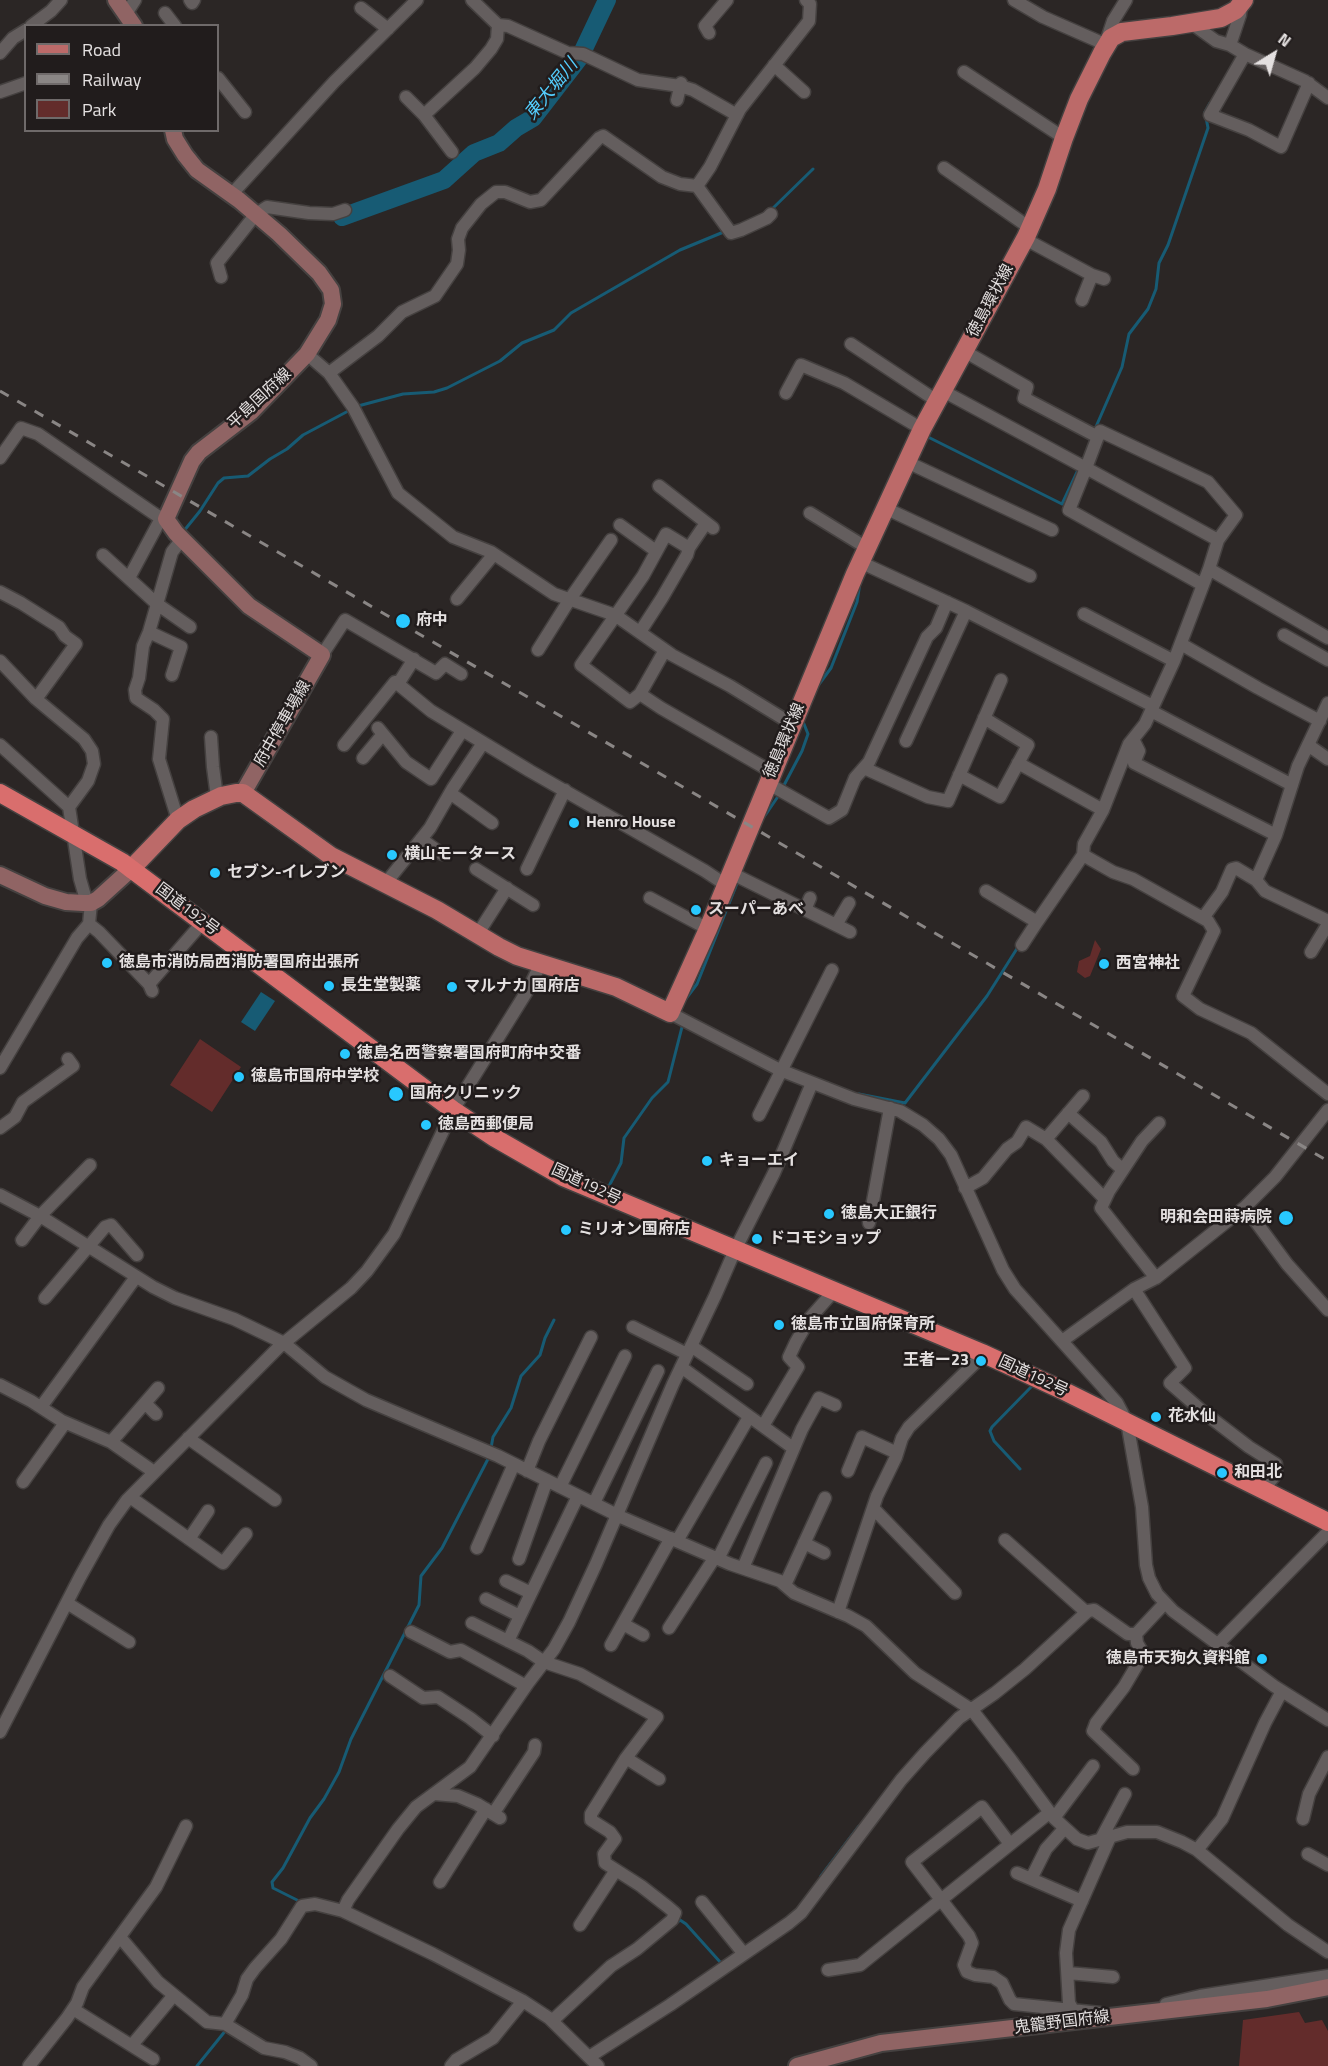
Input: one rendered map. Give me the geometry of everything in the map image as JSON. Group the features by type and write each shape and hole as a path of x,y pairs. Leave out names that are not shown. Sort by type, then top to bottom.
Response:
{"highway":[{"name":"国道192号","path":"0,793 112,856 453,1110 495,1138 563,1177 982,1353 1328,1522"}],"main road":[{"path":"116,0 132,13"},
{"name":"徳島環状線","path":"670,1013 775,785 792,724 865,560 913,464 922,429 1028,234 1047,189 1079,99 1102,53 1111,38 1122,32 1221,18 1229,15 1242,3"},
{"name":"平島国府線","path":"166,519 192,461 199,452 251,412 307,354 332,312 333,304 331,290 319,273 256,214 197,170 175,139 173,132"},
{"path":"166,519 182,539 249,606 322,656"},
{"name":"府中停車場線","path":"243,793 322,656"},
{"path":"0,875 45,896 66,902 89,903 98,899 131,869 178,820 217,797 230,793 243,793 331,856 437,910 517,956 616,987 670,1013"},
{"name":"鬼籠野国府線","path":"797,2066 881,2043 1267,1999 1328,1987"}],"street":[{"path":"34,24 61,0"},
{"path":"231,195 334,82 417,0"},
{"path":"472,0 498,25 508,26 568,53 582,54 638,80 680,84 707,95 718,106 737,115"},
{"path":"709,33 705,26 727,0"},
{"path":"697,186 758,82 808,21 810,4 806,0"},
{"path":"1014,0 1043,17 1100,42 1102,53"},
{"path":"1102,53 1113,21 1126,0"},
{"path":"1230,45 1242,3"},
{"path":"361,8 388,29"},
{"path":"165,13 173,24"},
{"path":"1191,23 1216,41 1230,45 1310,83 1328,99"},
{"path":"424,115 475,68 497,39 498,25"},
{"path":"0,53 13,38 24,31"},
{"path":"1245,54 1210,115 1248,130 1281,147 1310,83"},
{"path":"774,65 804,92"},
{"path":"964,72 1064,138"},
{"path":"219,79 245,112"},
{"path":"0,92 24,84"},
{"path":"677,100 680,84"},
{"path":"406,96 424,115 452,152"},
{"path":"329,373 378,336 402,312 435,296 457,264 458,239 462,228 482,204 496,192 505,192 530,202 541,200 603,136 662,177 680,184 697,186 731,233 741,231 771,214"},
{"path":"944,168 1028,234 1098,277 1082,300"},
{"path":"220,277 216,263 256,214 267,207 333,214 345,210"},
{"path":"851,344 940,396 1082,466 1218,540"},
{"path":"964,351 1027,387 1024,398 1095,435"},
{"path":"307,354 329,373 354,408 398,493 453,537 494,554 554,594 615,615 665,650 792,724"},
{"path":"786,393 801,365 844,383 922,429"},
{"path":"0,458 21,428 38,434 156,515 166,519"},
{"path":"1022,945 1034,920 1083,851 1132,740 1145,724 1182,644 1189,620 1203,585 1209,569 1218,540 1236,515 1208,482 1100,431 1095,435 1082,466 1069,510 1203,585"},
{"path":"913,464 1052,530"},
{"path":"640,632 663,598 689,548 710,525 663,493"},
{"path":"890,510 1030,576"},
{"path":"810,513 865,560 966,610 1152,708 1292,785"},
{"path":"129,578 158,524 166,519"},
{"path":"620,525 656,551"},
{"path":"665,650 640,694 630,702 581,664 643,576 666,534 689,548"},
{"path":"178,820 159,759 163,719 136,698 135,690 140,678 143,646 172,552 182,539"},
{"path":"538,650 611,540"},
{"path":"457,599 494,554"},
{"path":"103,555 157,604 190,627"},
{"path":"1209,569 1328,638"},
{"path":"0,592 59,627 65,636 76,644 36,699"},
{"path":"640,694 775,785 829,818 842,810 855,778 864,768 879,740 927,637 936,628 947,602"},
{"path":"906,741 966,610"},
{"path":"1084,614 1174,661"},
{"path":"322,656 345,620 436,674 445,664 461,674"},
{"path":"149,632 181,647 172,675"},
{"path":"1284,635 1328,660"},
{"path":"1182,644 1320,721"},
{"path":"414,659 398,684 431,711 462,731 705,871 778,892 805,910 850,932"},
{"path":"0,661 36,699 84,739 92,752 94,764 88,781 69,807"},
{"path":"864,768 928,797 948,801 1000,680"},
{"path":"344,745 395,682"},
{"path":"1256,880 1276,835 1298,766 1328,703"},
{"path":"959,775 1000,797 1028,745 984,718"},
{"path":"368,755 381,731 406,762 431,779 462,731"},
{"path":"211,737 217,797"},
{"path":"1132,740 1139,751 1134,763 1276,835"},
{"path":"385,884 430,828 483,743"},
{"path":"0,745 69,807 80,879 92,915 89,924 77,938 0,1068"},
{"path":"1308,745 1328,759"},
{"path":"1018,763 1103,810"},
{"path":"527,869 565,790"},
{"path":"450,793 492,823"},
{"path":"422,839 442,854"},
{"path":"1083,851 1113,872 1133,879 1208,921 1214,931 1183,996 1200,1009 1251,1033 1328,1094"},
{"path":"1203,918 1222,891 1232,869 1236,868 1256,880 1264,891 1328,922 1314,948 1328,952"},
{"path":"476,869 533,904"},
{"path":"477,935 507,888"},
{"path":"986,891 1034,920"},
{"path":"650,898 708,928"},
{"path":"805,910 810,898"},
{"path":"836,926 849,903"},
{"path":"89,924 150,987 203,922"},
{"path":"0,1732 109,1524 130,1497 284,1343 351,1288 394,1234 453,1110 529,988 541,963"},
{"path":"759,1115 832,970"},
{"path":"670,1013 780,1070 854,1099 909,1115 939,1139 951,1155 1003,1270 1015,1289 1117,1403 1127,1422 1142,1508 1146,1564 1154,1589 1165,1603 1218,1644 1282,1691 1328,1720"},
{"path":"0,1128 15,1117 23,1102 73,1066 68,1059"},
{"path":"343,1911 348,1900 398,1829 416,1807 470,1767 554,1649 569,1622 618,1515 681,1367 716,1296 735,1250 774,1173 812,1083"},
{"path":"1046,1139 1083,1096"},
{"path":"869,1223 890,1108"},
{"path":"1062,1341 1134,1289 1156,1278 1245,1207 1275,1177 1328,1110"},
{"path":"1068,1113 1101,1142 1113,1161 1123,1170"},
{"path":"1156,1278 1101,1208 1142,1141 1159,1123"},
{"path":"965,1188 983,1178 1007,1149 1017,1142 1026,1127 1046,1139 1106,1199"},
{"path":"22,1240 40,1216 90,1165"},
{"path":"0,1195 40,1216 136,1277 174,1298 234,1319 284,1343 325,1377 366,1400 514,1464 674,1540 780,1581 794,1593 866,1626 915,1673 972,1710 1051,1815 1077,1839 1088,1843 1126,1832 1156,1832 1182,1842 1197,1850 1288,1925 1328,1952"},
{"path":"1245,1207 1287,1264 1328,1310"},
{"path":"45,1298 105,1227 111,1225 137,1255"},
{"path":"41,1407 136,1277"},
{"path":"1134,1289 1185,1368 1170,1383 1249,1447 1276,1464 1276,1474 1263,1490"},
{"path":"763,1426 798,1368 789,1357 796,1342 810,1318 834,1291"},
{"path":"633,1327 689,1350 747,1384"},
{"path":"527,1471 539,1441 591,1336"},
{"path":"838,1612 873,1508 902,1438 909,1427 975,1363 982,1353"},
{"path":"560,1487 625,1356"},
{"path":"681,1367 793,1448"},
{"path":"594,1503 658,1371"},
{"path":"0,1385 65,1423 111,1442 154,1472"},
{"path":"111,1442 158,1388"},
{"path":"743,1568 793,1448 819,1398 835,1405"},
{"path":"145,1403 156,1414"},
{"path":"611,1645 749,1416"},
{"path":"23,1482 65,1423"},
{"path":"848,1472 862,1437 897,1453"},
{"path":"188,1438 229,1474 275,1500"},
{"path":"669,1628 716,1558 766,1463"},
{"path":"477,1548 514,1464"},
{"path":"519,1559 547,1480"},
{"path":"256,1503 264,1492"},
{"path":"508,1641 578,1496"},
{"path":"130,1497 223,1563 246,1534"},
{"path":"785,1585 827,1503"},
{"path":"873,1508 941,1587 955,1593"},
{"path":"189,1539 208,1511"},
{"path":"1218,1644 1328,1532"},
{"path":"1005,1540 1086,1612"},
{"path":"804,1544 824,1553"},
{"path":"506,1581 531,1593"},
{"path":"486,1599 520,1616"},
{"path":"67,1603 129,1642"},
{"path":"225,2024 242,1995 247,1979 281,1939 302,1906 315,1904 343,1911 523,2001 552,2021 594,2062 789,1923 801,1912 901,1780 959,1718 1024,1669 1086,1612 1094,1610 1128,1634 1136,1634 1165,1603"},
{"path":"472,1623 528,1651 544,1662 580,1674 657,1717 626,1758 591,1814 591,1820 610,1832 615,1839 604,1854 605,1863 675,1913 672,1920 637,1949 604,1971 552,2021"},
{"path":"623,1624 643,1635"},
{"path":"411,1632 450,1652 461,1650 526,1686"},
{"path":"1133,1769 1093,1731 1096,1723 1124,1688 1143,1653 1137,1643 1136,1634"},
{"path":"390,1676 423,1698 438,1697 493,1736"},
{"path":"1197,1850 1222,1819 1265,1723 1282,1691"},
{"path":"440,1882 493,1814 534,1752 535,1745"},
{"path":"1303,1819 1309,1794 1328,1756"},
{"path":"626,1758 659,1779"},
{"path":"828,1970 860,1965 1010,1844 1051,1815 1094,1766"},
{"path":"434,1794 458,1796 493,1814"},
{"path":"1073,2010 1068,2003 1066,1953 1069,1930 1125,1794"},
{"path":"1010,1844 982,1807 912,1862 969,1936 972,1943 964,1965 968,1972 993,1977 1002,1983 1014,2004 1098,2013 1121,2011 1127,2015 1138,2010 1200,1996 1328,1976"},
{"path":"29,2066 73,2008 83,1987 156,1887 186,1826"},
{"path":"1031,1879 1046,1849 1064,1829"},
{"path":"1308,1854 1328,1865"},
{"path":"580,1924 616,1870"},
{"path":"1017,1872 1082,1901"},
{"path":"702,1902 744,1954"},
{"path":"120,1937 158,1982 207,2022 225,2024 264,2048 292,2055 311,2066"},
{"path":"1068,1973 1113,1977"},
{"path":"132,2045 174,1995"},
{"path":"451,2066 456,2060 493,2038 523,2001"},
{"path":"73,2008 153,2060"}],"green space":[{"path":"1095,940 1101,949 1090,976 1085,978 1077,972 1079,961 1090,956"},
{"path":"200,1039 241,1067 212,1112 170,1085"},
{"path":"1299,2012 1305,2023 1322,2020 1328,2031 1328,2066 1239,2066 1243,2020"}],"water":[{"path":"261,992 275,1001 255,1031 241,1022"}],"waterway":[{"name":"東大堀川","path":"342,217 444,180 474,153 499,143 516,128 533,118 580,57 607,0"},
{"path":"1095,429 1122,367 1129,334 1148,309 1156,289 1159,263 1168,245 1208,128 1205,112 1210,103"},
{"path":"770,211 813,169"},
{"path":"358,406 403,394 434,392 447,388 500,361 522,343 554,330 571,313 680,250 726,231"},
{"path":"183,532 224,478 248,476 303,435 352,409"},
{"path":"926,436 1062,504 1079,468"},
{"path":"817,687 831,668 857,602 860,583"},
{"path":"782,789 802,751 808,734 802,719"},
{"path":"764,817 779,795"},
{"path":"685,1000 697,984 738,881"},
{"path":"859,1094 905,1103 987,996 1018,947"},
{"path":"608,1188 621,1163 624,1138 652,1098 668,1082 682,1027"},
{"path":"491,1448 493,1437 511,1408 521,1376 540,1355 554,1320"},
{"path":"1020,1469 994,1441 990,1431 1032,1386"},
{"path":"297,1900 273,1888 272,1882 283,1868 310,1818 339,1772 351,1739 419,1605 421,1576 442,1548 489,1457"},
{"path":"821,1876 859,1826"},
{"path":"675,1924 680,1920 686,1924 721,1963 723,1962"},
{"path":"197,2066 226,2030"}],"railway":[{"path":"0,391 1328,1161"}],"place":[{"name":"府中","path":"403,621"},
{"name":"Henro House","path":"574,823"},
{"name":"横山モータース","path":"392,855"},
{"name":"セブン-イレブン","path":"215,873"},
{"name":"スーパーあべ","path":"696,910"},
{"name":"徳島市消防局西消防署国府出張所","path":"107,963"},
{"name":"西宮神社","path":"1104,964"},
{"name":"長生堂製薬","path":"329,986"},
{"name":"マルナカ 国府店","path":"452,987"},
{"name":"徳島名西警察署国府町府中交番","path":"345,1054"},
{"name":"徳島市国府中学校","path":"239,1077"},
{"name":"国府クリニック","path":"396,1094"},
{"name":"徳島西郵便局","path":"426,1125"},
{"name":"キョーエイ","path":"707,1161"},
{"name":"徳島大正銀行","path":"829,1214"},
{"name":"明和会田蒔病院","path":"1286,1218"},
{"name":"ミリオン国府店","path":"566,1230"},
{"name":"ドコモショップ","path":"757,1239"},
{"name":"徳島市立国府保育所","path":"779,1325"},
{"name":"王者ー23","path":"981,1361"},
{"name":"花水仙","path":"1156,1417"},
{"name":"和田北","path":"1222,1473"},
{"name":"徳島市天狗久資料館","path":"1262,1659"}]}
